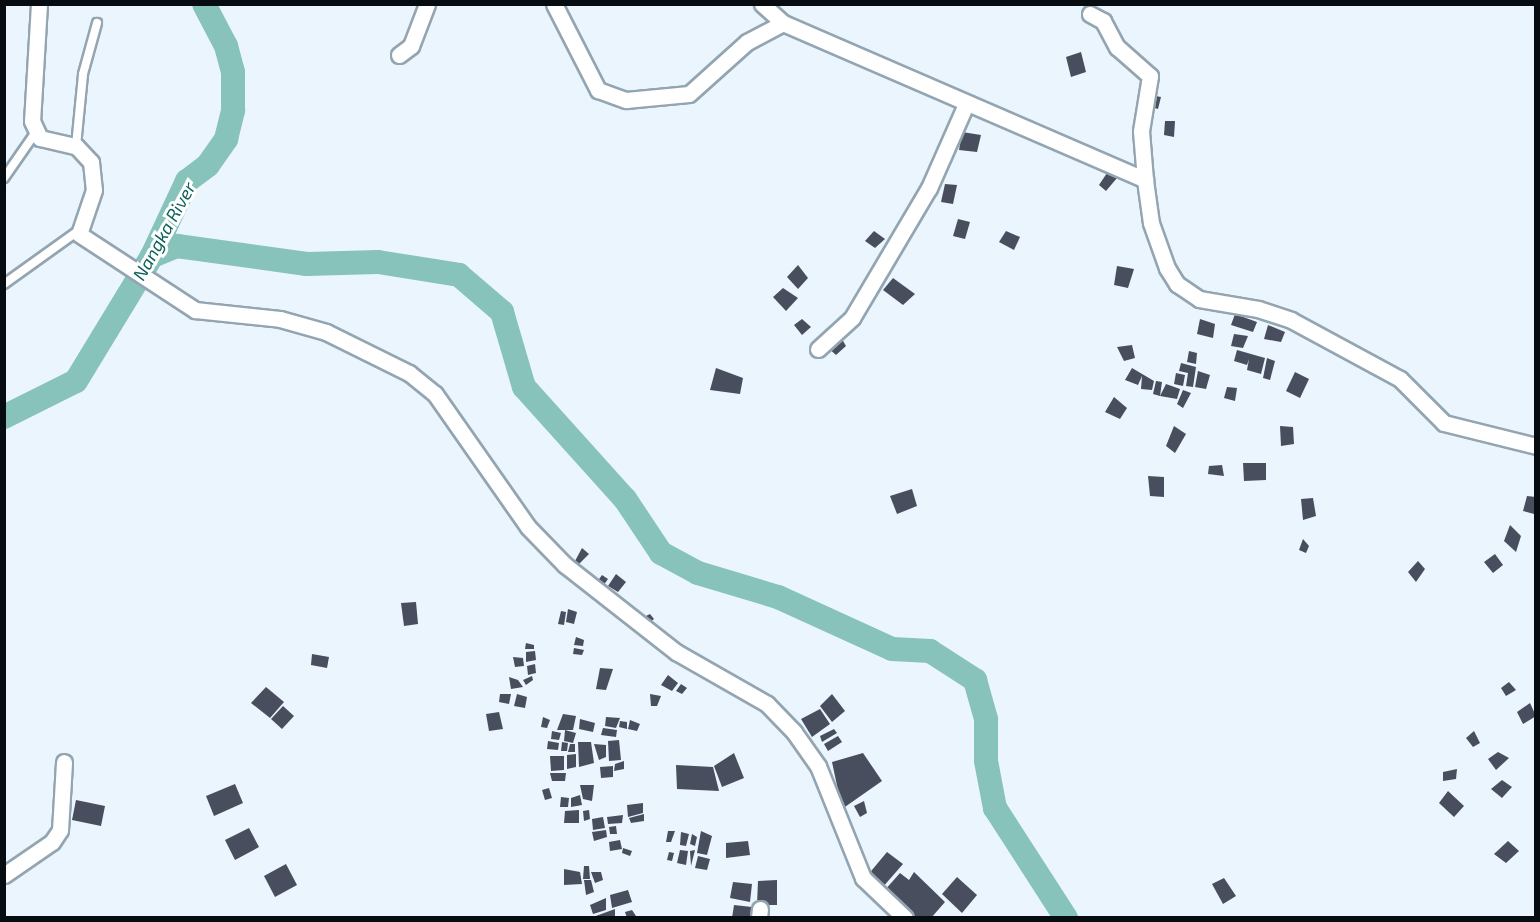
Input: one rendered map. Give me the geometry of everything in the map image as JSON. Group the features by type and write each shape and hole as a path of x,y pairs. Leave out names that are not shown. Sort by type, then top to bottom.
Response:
{"street":[{"path":"39,4 31,108 36,132 51,143 76,146 91,162 94,179 91,201 78,231 93,244 195,310 280,319 326,332 409,373 435,394 528,527 565,565 676,652 767,704 795,732 818,766 864,878 905,918"},
{"path":"399,55 411,46 427,4"},
{"path":"554,4 598,90 626,100 689,94 747,42 783,23"},
{"path":"762,4 783,23 1145,180"},
{"path":"1090,14 1103,21 1117,47 1150,76 1141,131 1145,180 1151,223 1167,268 1177,284 1199,299 1258,309 1291,320 1400,379 1444,423 1463,431 1536,446"},
{"path":"818,349 852,318 929,188 966,104"},
{"path":"4,875 52,842 60,830 64,762"}],"lane":[{"path":"76,146 83,74 97,23"},
{"path":"4,178 36,132"},
{"path":"4,284 78,231"}],"building":[{"path":"1081,52 1086,72 1071,77 1066,57"},
{"path":"1150,95 1161,97 1158,109 1148,106"},
{"path":"1165,121 1175,121 1174,137 1164,135"},
{"path":"962,132 981,135 977,152 959,150"},
{"path":"1109,170 1117,178 1106,191 1099,185"},
{"path":"945,184 957,185 953,204 941,202"},
{"path":"958,219 970,222 965,239 953,236"},
{"path":"874,231 885,239 875,248 865,241"},
{"path":"1006,231 1020,237 1014,250 999,242"},
{"path":"798,265 808,278 798,289 787,277"},
{"path":"1117,266 1134,269 1128,288 1114,285"},
{"path":"893,278 915,294 903,305 883,290"},
{"path":"783,288 798,298 786,311 773,297"},
{"path":"1235,314 1257,322 1253,332 1231,325"},
{"path":"802,319 811,327 802,335 794,325"},
{"path":"1200,319 1215,324 1213,338 1197,334"},
{"path":"1268,325 1285,332 1281,342 1264,339"},
{"path":"839,334 846,346 836,355 827,347"},
{"path":"1234,334 1248,336 1243,348 1231,346"},
{"path":"1132,345 1135,358 1124,361 1117,347"},
{"path":"1237,350 1265,358 1261,374 1247,370 1249,359 1247,365 1234,361"},
{"path":"1189,351 1197,353 1196,364 1187,362"},
{"path":"1267,358 1275,361 1270,380 1263,378"},
{"path":"1181,363 1196,367 1193,387 1186,386 1188,373 1179,371"},
{"path":"716,368 743,378 740,394 710,390"},
{"path":"1132,368 1154,381 1152,390 1141,389 1142,376 1138,385 1125,380"},
{"path":"1198,371 1210,375 1206,389 1195,387"},
{"path":"1295,372 1309,379 1300,398 1286,391"},
{"path":"1176,373 1185,375 1183,386 1174,384"},
{"path":"1156,381 1162,382 1160,396 1153,394"},
{"path":"1166,384 1180,389 1177,399 1160,396"},
{"path":"1227,387 1237,388 1235,401 1224,398"},
{"path":"1183,390 1191,393 1183,408 1177,404"},
{"path":"1114,397 1127,408 1120,419 1105,412"},
{"path":"1174,426 1186,434 1175,453 1166,446"},
{"path":"1280,426 1293,427 1294,444 1281,446"},
{"path":"1243,463 1266,463 1266,480 1244,481"},
{"path":"1222,465 1224,476 1208,474 1209,466"},
{"path":"1148,476 1164,477 1164,497 1150,496"},
{"path":"912,489 917,506 897,514 890,496"},
{"path":"1527,496 1536,497 1534,514 1523,511"},
{"path":"1313,498 1316,516 1303,520 1301,499"},
{"path":"1510,525 1521,536 1516,552 1504,541"},
{"path":"1303,539 1309,546 1306,553 1299,550"},
{"path":"582,548 589,554 579,564 575,561"},
{"path":"1495,554 1503,565 1493,573 1484,562"},
{"path":"1418,561 1425,569 1416,582 1408,572"},
{"path":"616,574 626,582 618,592 608,586"},
{"path":"602,575 608,579 603,586 597,582"},
{"path":"416,602 418,624 404,626 401,603"},
{"path":"568,609 577,612 574,624 566,622"},
{"path":"561,611 566,612 564,625 558,624"},
{"path":"650,614 654,619 648,624 642,618"},
{"path":"576,637 584,640 583,646 574,645"},
{"path":"526,643 534,645 534,649 525,649"},
{"path":"574,648 584,650 582,655 573,654"},
{"path":"535,651 536,660 526,662 526,652"},
{"path":"312,654 329,657 327,668 311,665"},
{"path":"513,657 523,658 524,666 515,667"},
{"path":"535,664 536,673 528,675 527,666"},
{"path":"600,668 613,669 606,690 596,689"},
{"path":"668,675 678,683 672,691 661,685"},
{"path":"532,676 533,680 526,685 523,680"},
{"path":"509,677 518,680 523,687 511,689"},
{"path":"1509,682 1516,690 1506,696 1501,688"},
{"path":"681,684 687,688 682,694 676,691"},
{"path":"266,687 284,702 270,718 251,703"},
{"path":"500,694 511,694 509,704 499,702"},
{"path":"517,694 527,697 525,708 514,706"},
{"path":"650,694 661,696 657,706 651,706"},
{"path":"832,694 845,711 832,722 820,706"},
{"path":"1530,703 1536,716 1523,724 1517,712"},
{"path":"283,706 294,716 282,729 271,719"},
{"path":"820,709 830,724 812,737 801,719"},
{"path":"499,712 503,729 489,731 486,714"},
{"path":"563,714 576,716 573,730 557,730"},
{"path":"543,717 550,720 547,728 541,727"},
{"path":"606,717 620,718 616,728 605,726"},
{"path":"580,719 595,723 593,732 579,729"},
{"path":"630,720 640,724 637,731 628,729"},
{"path":"620,721 627,722 627,729 619,727"},
{"path":"603,728 617,730 616,737 601,735"},
{"path":"834,729 837,733 822,742 820,736"},
{"path":"565,730 576,733 573,743 564,741"},
{"path":"552,731 561,733 559,740 551,739"},
{"path":"1474,731 1480,743 1473,747 1466,738"},
{"path":"838,736 842,742 828,751 824,744"},
{"path":"619,740 621,760 609,761 608,741"},
{"path":"548,741 559,743 558,750 547,749"},
{"path":"562,742 568,743 567,751 561,751"},
{"path":"578,742 591,742 594,763 579,767"},
{"path":"570,744 575,744 575,752 568,752"},
{"path":"594,744 606,745 606,757 599,760"},
{"path":"1498,752 1509,758 1496,770 1488,759"},
{"path":"734,753 744,778 722,787 714,766"},
{"path":"863,753 882,781 842,809 832,762"},
{"path":"576,754 576,767 567,769 567,755"},
{"path":"550,756 564,756 564,770 551,771"},
{"path":"624,761 624,769 614,771 615,764"},
{"path":"676,765 713,767 719,791 677,789"},
{"path":"613,766 613,777 601,778 600,767"},
{"path":"1457,769 1456,779 1443,781 1443,772"},
{"path":"550,773 566,773 565,781 552,781"},
{"path":"1502,780 1512,787 1502,798 1491,789"},
{"path":"235,784 243,803 214,816 206,796"},
{"path":"580,785 594,785 592,801 583,799"},
{"path":"549,788 552,798 545,800 542,790"},
{"path":"1448,791 1464,806 1454,817 1439,803"},
{"path":"580,795 582,805 571,807 571,798"},
{"path":"561,797 569,798 568,807 560,807"},
{"path":"76,800 105,806 101,826 72,820"},
{"path":"864,801 867,813 860,817 854,806"},
{"path":"643,803 643,813 628,817 627,805"},
{"path":"579,810 579,823 564,823 565,811"},
{"path":"589,810 590,819 584,821 583,811"},
{"path":"644,814 644,821 631,823 629,818"},
{"path":"623,815 622,823 608,824 607,817"},
{"path":"603,817 605,828 593,830 592,819"},
{"path":"616,826 617,834 610,834 609,827"},
{"path":"249,828 259,847 235,860 225,840"},
{"path":"606,830 607,837 594,841 592,832"},
{"path":"668,831 675,831 671,842 666,842"},
{"path":"701,831 712,836 707,855 697,853"},
{"path":"681,832 689,834 686,846 680,845"},
{"path":"692,834 697,837 695,846 690,844"},
{"path":"620,840 622,849 610,851 609,842"},
{"path":"748,841 750,855 726,858 726,843"},
{"path":"1508,841 1519,851 1506,863 1494,854"},
{"path":"623,848 632,851 630,856 622,853"},
{"path":"680,850 688,851 686,865 677,863"},
{"path":"695,850 691,866 690,851"},
{"path":"669,852 674,853 672,861 667,860"},
{"path":"887,852 903,864 882,888 867,876"},
{"path":"698,856 710,859 707,870 695,868"},
{"path":"286,864 297,885 275,897 264,876"},
{"path":"584,866 589,866 590,879 583,879"},
{"path":"564,869 580,872 582,884 564,885"},
{"path":"591,872 601,872 603,880 595,883"},
{"path":"914,872 945,902 931,918 911,918 884,891 900,873 909,880"},
{"path":"957,877 977,895 962,913 942,894"},
{"path":"1224,878 1236,896 1223,904 1212,884"},
{"path":"584,880 591,880 594,892 586,895"},
{"path":"777,880 777,905 757,905 758,881"},
{"path":"733,882 752,884 750,902 730,898"},
{"path":"628,890 632,902 612,908 610,895"},
{"path":"606,898 606,910 593,914 590,905"},
{"path":"734,905 752,907 750,918 732,918"},
{"path":"615,909 615,918 593,918 593,917"},
{"path":"632,910 636,916 627,918 625,912"}],"waterway":[{"name":"Nangka River","path":"4,417 76,381 152,256 187,181 208,165 226,139 233,110 233,72 226,46 204,4"},
{"path":"152,256 177,246 307,264 378,262 459,275 502,312 524,387 625,499 661,553 698,573 778,597 892,649 930,651 975,680 986,719 986,761 995,808 1066,918"}]}
